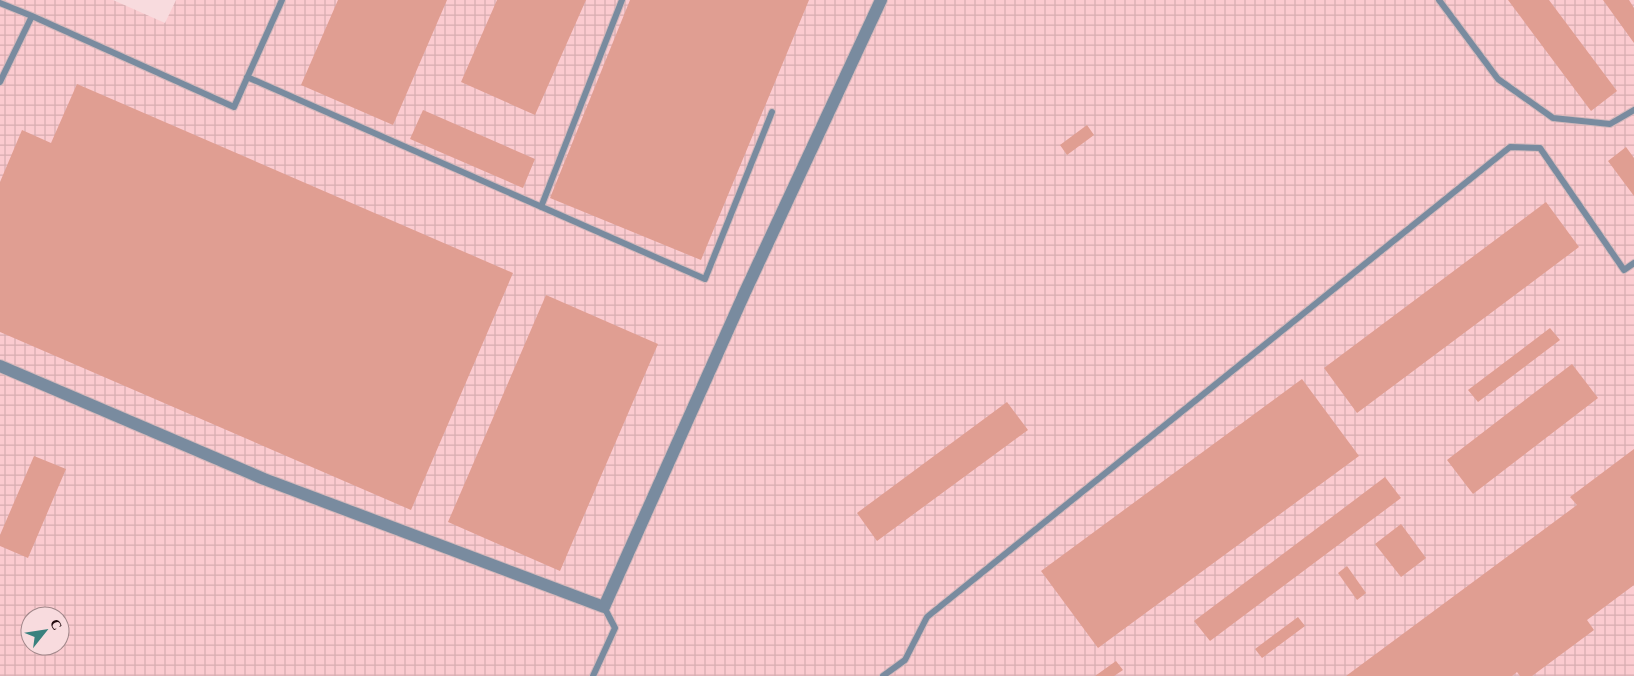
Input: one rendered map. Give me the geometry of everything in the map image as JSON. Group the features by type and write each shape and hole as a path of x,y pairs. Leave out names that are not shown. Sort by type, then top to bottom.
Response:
{"street":[{"path":"0,366 264,479 604,607 745,292 881,0"}],"lane":[{"path":"0,2 234,107 282,0"},
{"path":"541,207 622,0"},
{"path":"1439,0 1498,79 1553,118 1610,124 1634,110"},
{"path":"0,82 32,16"},
{"path":"247,77 705,279 772,112"},
{"path":"883,676 905,660 927,617 1510,147 1540,148 1624,270 1634,263"},
{"path":"593,676 615,628 604,607"}],"shaded area":[{"path":"0,0 113,0 165,23 176,0 1634,0 1634,676 0,676"}],"building":[{"path":"338,0 447,0 393,125 301,85"},
{"path":"497,0 586,0 535,115 461,82"},
{"path":"630,0 809,0 701,260 550,198"},
{"path":"1508,0 1549,0 1617,91 1591,111"},
{"path":"1603,0 1629,0 1634,8 1634,43"},
{"path":"77,84 513,273 411,510 0,332 0,182 22,130 51,143"},
{"path":"423,110 535,159 523,188 410,139"},
{"path":"1087,125 1094,135 1067,155 1060,145"},
{"path":"1626,147 1634,158 1634,196 1608,161"},
{"path":"1546,202 1579,247 1357,413 1324,368"},
{"path":"546,295 658,344 560,571 448,522"},
{"path":"1550,328 1560,340 1478,402 1468,390"},
{"path":"1572,364 1598,398 1473,494 1447,460"},
{"path":"1302,379 1359,456 1098,648 1041,571"},
{"path":"1007,402 1028,430 877,541 857,513"},
{"path":"1634,449 1634,585 1587,620 1594,630 1532,676 1520,676 1517,672 1512,676 1346,676 1577,505 1570,497"},
{"path":"34,456 66,469 28,558 0,546 0,535"},
{"path":"1385,477 1401,498 1210,641 1194,621"},
{"path":"1401,524 1426,558 1401,577 1375,544"},
{"path":"1347,566 1366,593 1357,600 1338,573"},
{"path":"1298,617 1305,626 1262,658 1255,649"},
{"path":"1116,661 1123,670 1114,676 1095,676"}]}
